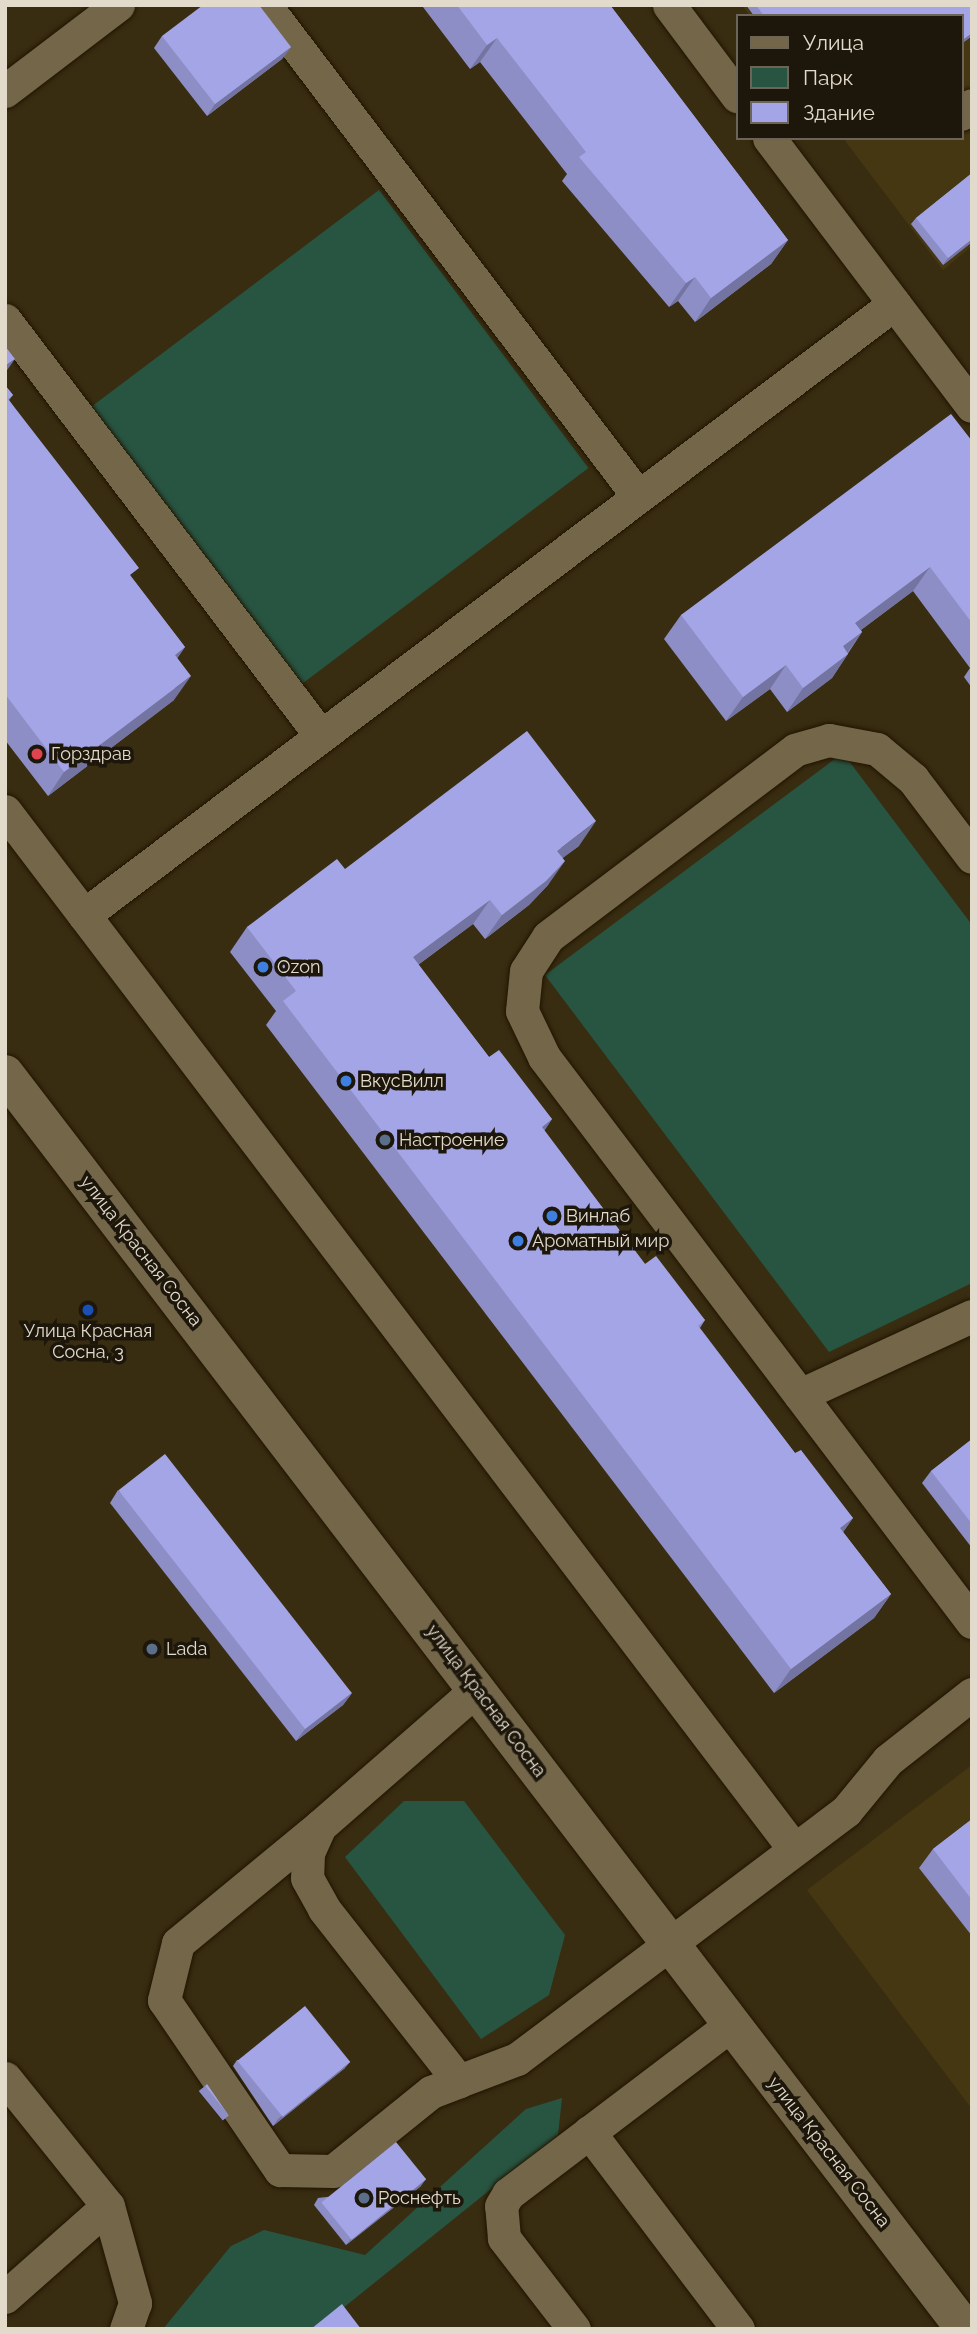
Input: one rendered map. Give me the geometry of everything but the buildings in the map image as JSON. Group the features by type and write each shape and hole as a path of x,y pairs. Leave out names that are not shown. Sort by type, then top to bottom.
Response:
{"street":[{"name":"улица Красная Сосна","path":"5,1074 965,2329"}],"lane":[{"path":"5,91 118,5"},
{"path":"265,5 638,496"},
{"path":"668,5 736,95"},
{"path":"771,140 972,406"},
{"path":"84,915 894,304"},
{"path":"5,320 321,736"},
{"path":"972,857 895,761 877,749 830,740 795,750 548,937 526,971 522,1011 529,1036 972,1622"},
{"path":"5,811 794,1850"},
{"path":"800,1395 972,1316"},
{"path":"477,1689 320,1826 178,1943 164,2000 280,2170 333,2171 431,2092 517,2059 858,1799 898,1751 972,1694"},
{"path":"320,1826 307,1878 324,1909 459,2081"},
{"path":"573,2329 505,2238 499,2220 508,2194 731,2025"},
{"path":"5,2078 108,2206 135,2303 126,2329"},
{"path":"589,2132 738,2329"},
{"path":"5,2297 108,2206"}],"shaded area":[{"path":"742,5 972,5 972,246 943,270 845,140 963,140 963,14 749,14"},
{"path":"972,1765 972,2109 807,1890"}],"green space":[{"path":"379,190 588,468 296,688 87,410"},
{"path":"843,753 972,925 972,1283 829,1352 545,975"},
{"path":"404,1801 464,1801 565,1935 549,1995 481,2039 345,1857"},
{"path":"562,2098 558,2135 317,2329 163,2329 231,2246 264,2230 365,2255 526,2109"}],"place":[{"name":"Горздрав","path":"37,754"},
{"name":"Ozon","path":"263,967"},
{"name":"ВкусВилл","path":"346,1081"},
{"name":"Настроение","path":"385,1140"},
{"name":"Винлаб","path":"552,1216"},
{"name":"Ароматный мир","path":"518,1241"},
{"name":"Улица Красная Сосна, 3","path":"88,1310"},
{"name":"Lada","path":"152,1649"},
{"name":"Роснефть","path":"364,2198"}]}
